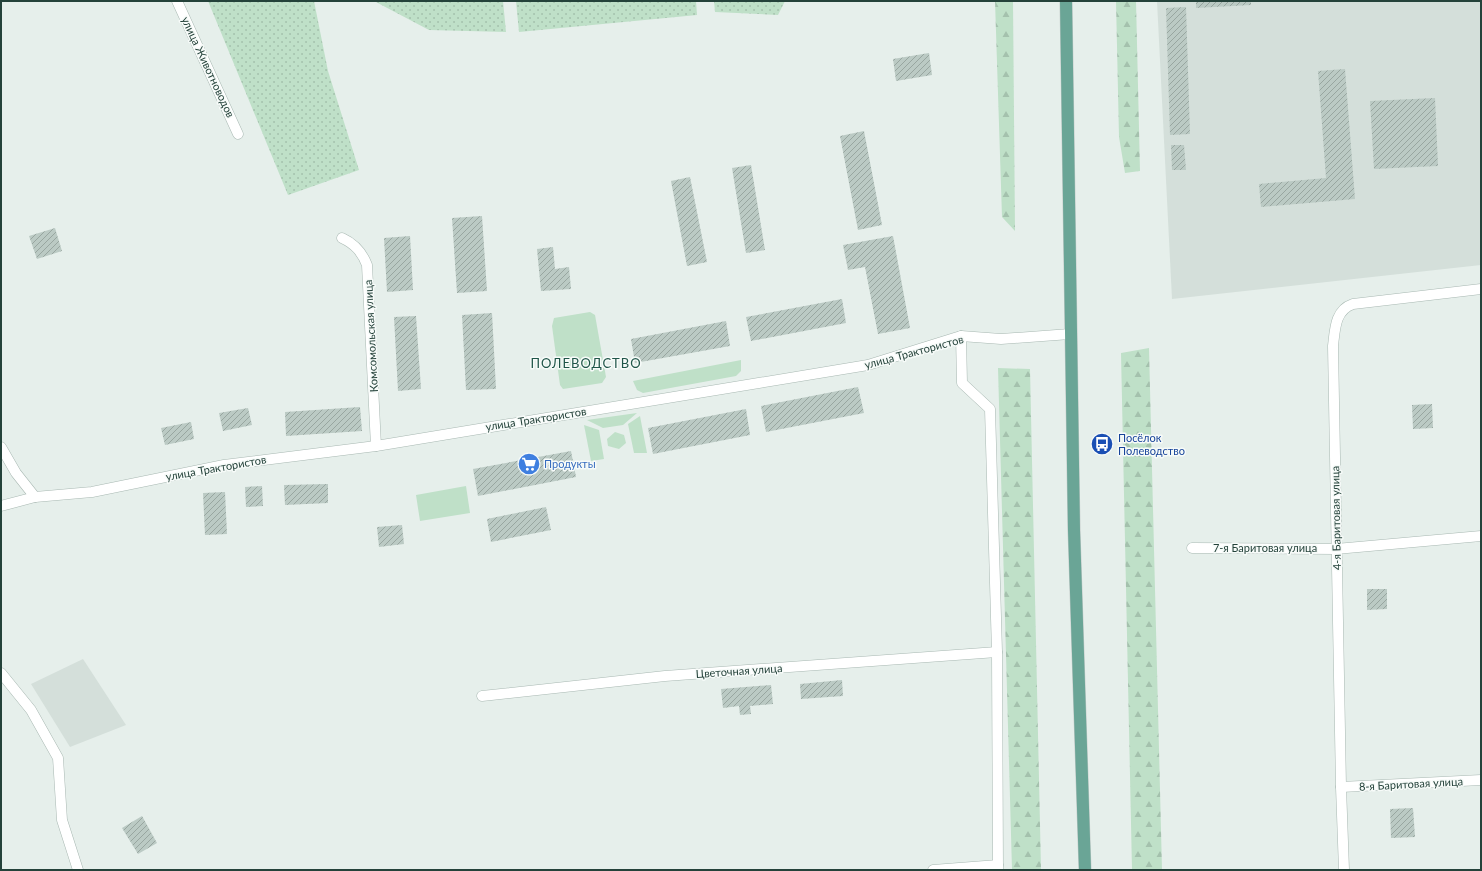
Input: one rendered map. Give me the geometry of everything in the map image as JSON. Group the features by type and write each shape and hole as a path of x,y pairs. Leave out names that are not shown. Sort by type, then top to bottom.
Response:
{"main road":[{"path":"1066,1 1074,530 1086,870"}],"street":[{"name":"улица Животноводов","path":"177,1 238,134"},
{"name":"Комсомольская улица","path":"342,238 357,247 363,255 367,265 376,446"},
{"name":"4-я Баритовая улица","path":"1344,870 1341,788 1333,346 1336,322 1339,314 1344,308 1354,304 1481,289"},
{"name":"улица Трактористов","path":"1,506 35,497 92,492 224,464 376,446 868,365 961,336 1001,339 1070,334"},
{"path":"933,870 998,868 997,652 990,409 962,383 961,336"},
{"path":"1,447 16,473 35,497"},
{"name":"7-я Баритовая улица","path":"1192,548 1336,549 1481,536"},
{"name":"Цветочная улица","path":"482,696 665,676 997,652"},
{"path":"1,673 31,710 58,758 62,820 78,870"},
{"name":"8-я Баритовая улица","path":"1341,788 1481,780"}],"shaded area":[{"path":"1157,1 1481,1 1481,265 1172,299"},
{"path":"83,659 126,725 70,747 31,684"}],"green space":[{"path":"208,1 314,1 328,71 359,170 288,195"},
{"path":"374,1 503,1 506,32 429,30"},
{"path":"516,1 696,1 697,15 519,32"},
{"path":"714,1 785,1 778,15 715,12"},
{"path":"995,1 1013,1 1015,231 1002,217"},
{"path":"1116,1 1136,1 1140,171 1125,173 1119,137"},
{"path":"590,312 595,315 606,377 602,383 563,389 560,385 552,326 554,318"},
{"path":"1149,348 1162,870 1132,870 1121,353"},
{"path":"741,360 741,371 736,376 643,393 637,390 633,381"},
{"path":"998,368 1030,369 1041,870 1012,870"},
{"path":"637,413 623,425 603,428 587,420"},
{"path":"640,416 647,453 634,453 628,424"},
{"path":"584,425 599,430 604,459 591,461"},
{"path":"615,432 624,435 626,443 619,449 608,446 607,439"},
{"path":"466,486 470,513 420,521 416,495"}],"building":[{"path":"1196,1 1251,1 1251,5 1196,8"},
{"path":"1186,7 1190,134 1170,135 1166,8"},
{"path":"929,53 932,75 896,81 893,59"},
{"path":"1345,69 1355,199 1261,207 1259,184 1326,178 1318,71"},
{"path":"1435,98 1438,166 1374,169 1370,101"},
{"path":"864,131 882,225 858,230 840,136"},
{"path":"1171,145 1184,145 1186,170 1172,170"},
{"path":"751,165 765,250 746,253 732,168"},
{"path":"690,177 707,262 687,266 671,181"},
{"path":"482,216 487,291 457,293 452,218"},
{"path":"55,228 62,251 37,259 29,236"},
{"path":"410,236 413,290 387,292 384,238"},
{"path":"893,236 910,328 878,334 865,267 848,270 843,245"},
{"path":"553,247 555,269 569,267 571,289 541,291 537,249"},
{"path":"842,299 846,323 751,341 746,317"},
{"path":"492,313 496,389 466,390 462,315"},
{"path":"416,316 421,389 398,391 394,317"},
{"path":"726,321 730,346 635,363 631,339"},
{"path":"858,387 864,413 766,432 761,406"},
{"path":"1432,404 1433,428 1413,429 1412,405"},
{"path":"360,407 362,431 286,436 285,412"},
{"path":"248,408 252,425 223,431 219,413"},
{"path":"746,409 750,435 653,454 648,428"},
{"path":"191,422 194,439 165,445 161,428"},
{"path":"571,451 576,477 478,496 473,469"},
{"path":"328,484 328,503 285,505 284,485"},
{"path":"262,486 263,506 246,507 245,487"},
{"path":"225,492 227,534 205,535 203,493"},
{"path":"546,507 551,530 491,542 487,519"},
{"path":"402,525 404,544 379,547 377,527"},
{"path":"1367,589 1387,589 1387,609 1367,610"},
{"path":"842,680 843,696 801,699 800,684"},
{"path":"771,685 773,704 750,706 751,714 740,715 739,706 723,708 721,689"},
{"path":"1413,808 1415,837 1391,838 1390,809"},
{"path":"142,816 157,843 138,854 122,828"}],"place":[{"name":"Посёлок Полеводство","path":"1102,444"},
{"name":"Продукты","path":"529,464"}],"district":[{"name":"ПОЛЕВОДСТВО","path":"586,363"}]}
